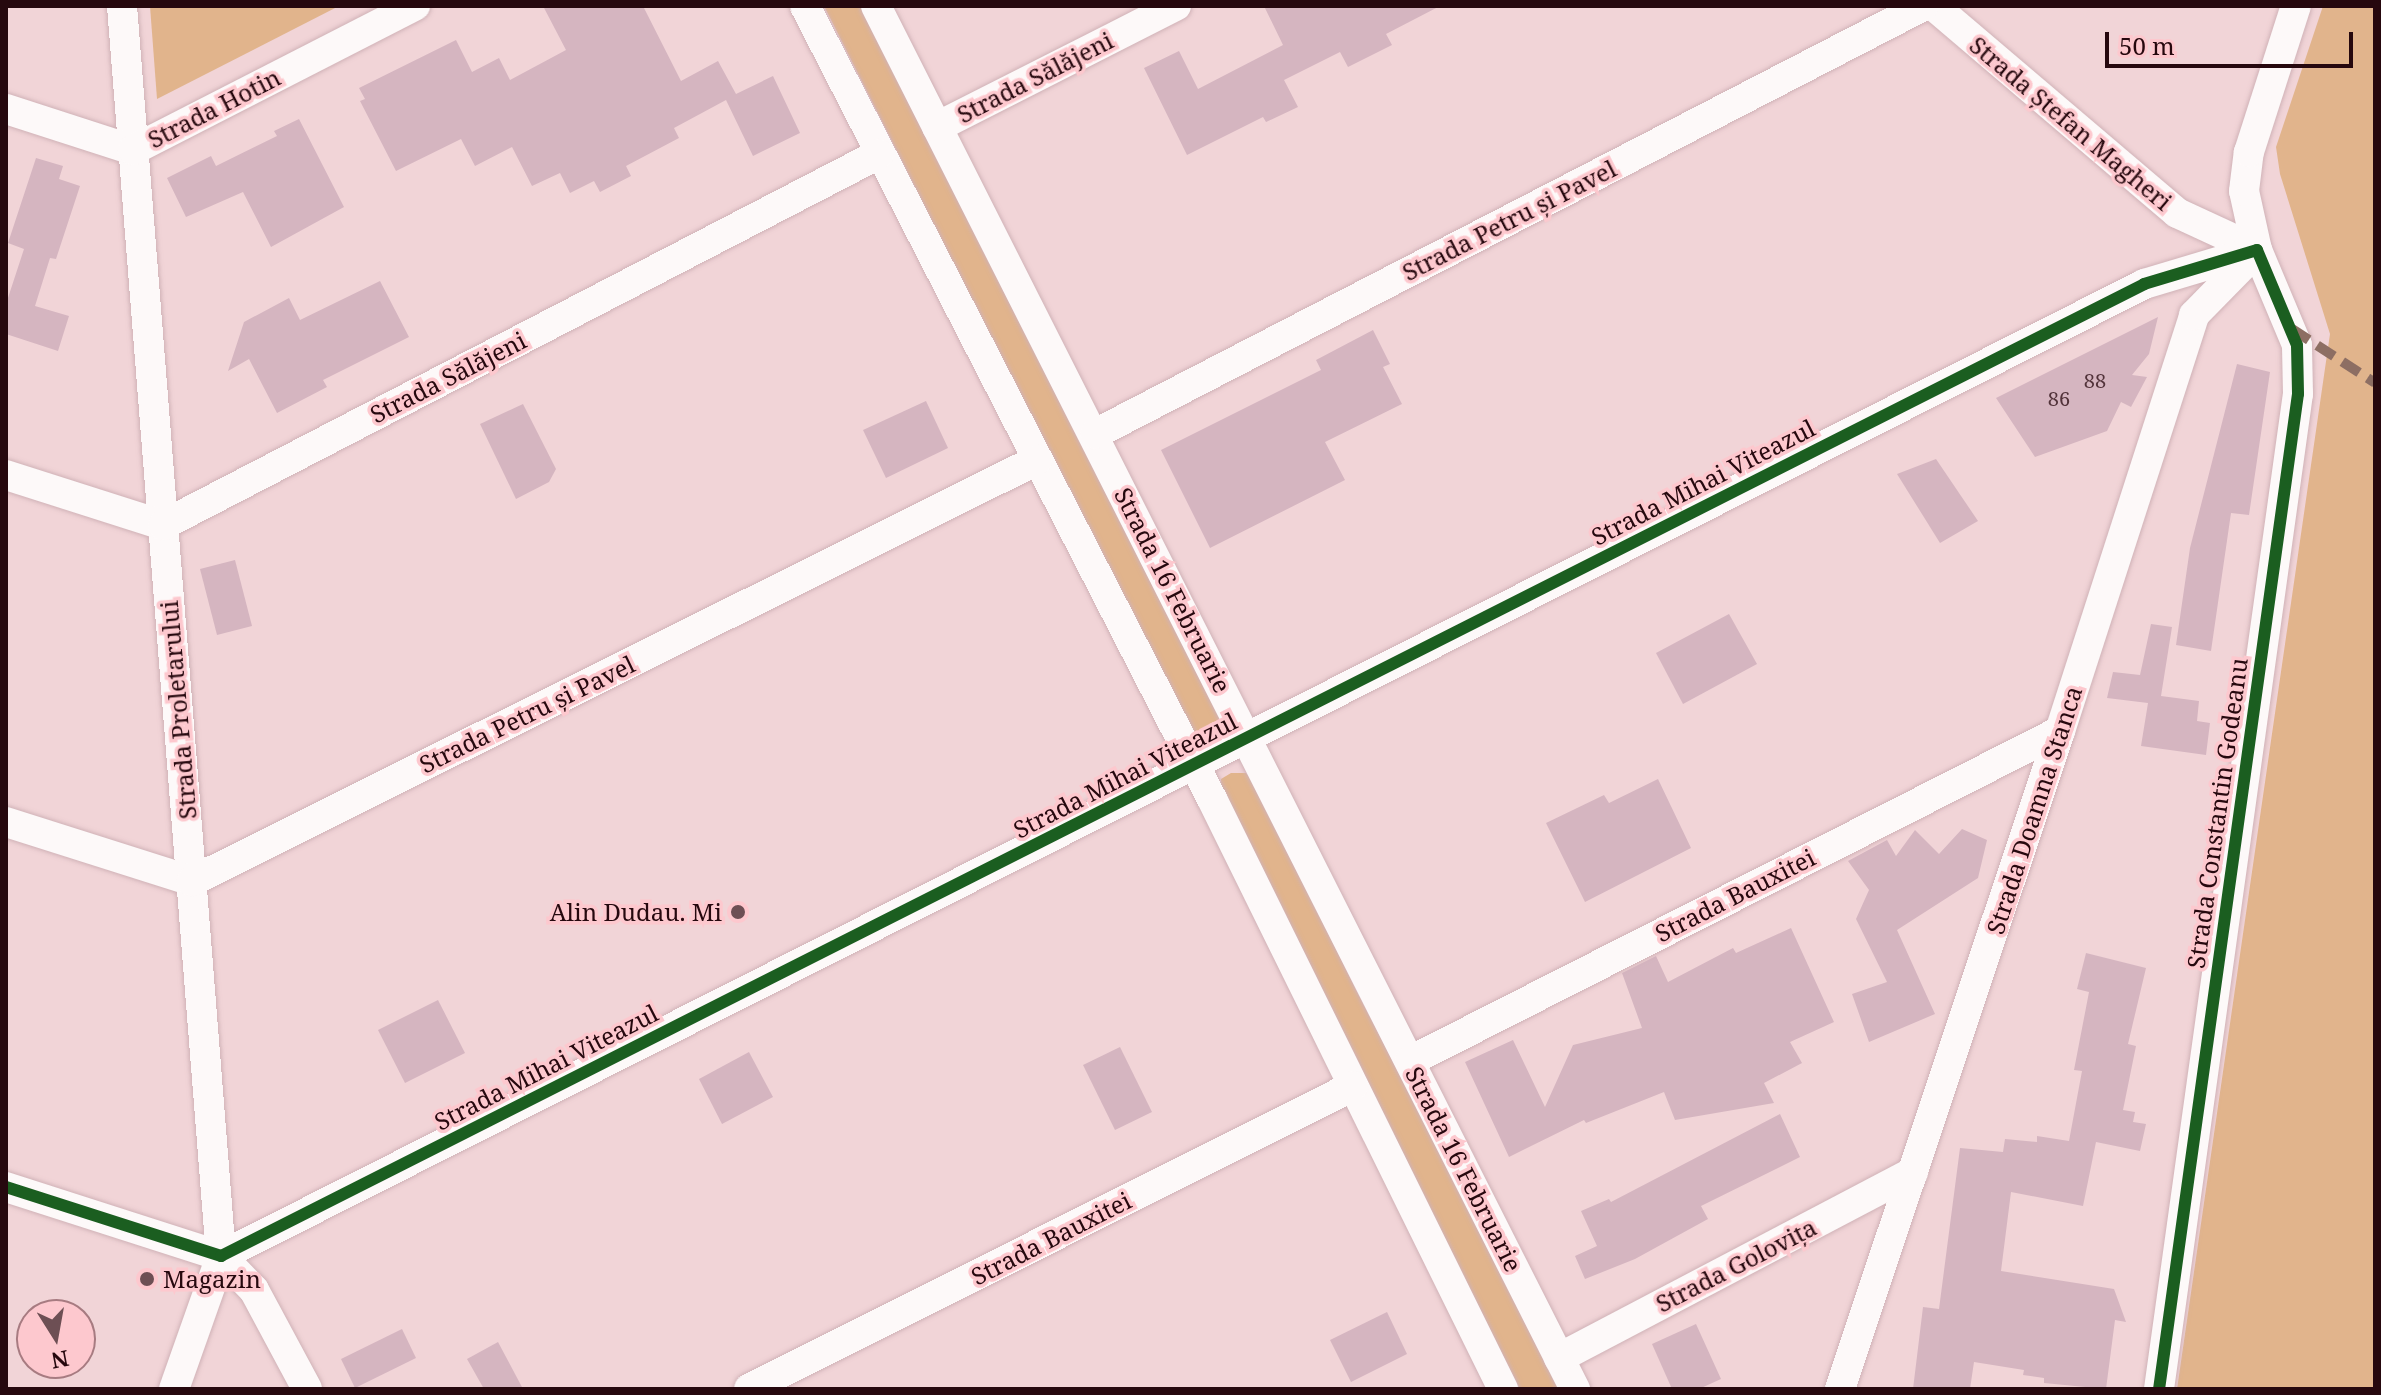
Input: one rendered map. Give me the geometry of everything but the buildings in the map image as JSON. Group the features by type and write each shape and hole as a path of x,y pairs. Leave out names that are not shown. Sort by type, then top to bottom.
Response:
{"street":[{"name":"Strada Proletarului","path":"122,6 221,1256"},
{"name":"Strada Hotin","path":"6,109 133,150 415,6"},
{"path":"805,6 1195,764 1503,1389"},
{"name":"Strada 16 Februarie","path":"876,6 1575,1389"},
{"name":"Strada Sălăjeni","path":"937,127 1176,6"},
{"name":"Strada Petru și Pavel","path":"1095,434 1923,6"},
{"name":"Strada Ștefan Magheri","path":"1934,6 2177,213 2257,250"},
{"name":"Strada Constantin Godeanu","path":"2159,1389 2298,394 2295,337 2257,250 2244,191 2244,174 2296,6"},
{"name":"Strada Sălăjeni","path":"163,525 879,154"},
{"name":"Strada Doamna Stanca","path":"1840,1389 2060,731 2194,315 2257,250"},
{"name":"Strada Mihai Viteazul","path":"221,1256 2144,284 2257,250"},
{"name":"Strada Petru și Pavel","path":"192,881 1037,460"},
{"path":"6,475 163,525"},
{"name":"Strada Bauxitei","path":"1410,1061 2060,731"},
{"path":"6,822 192,881"},
{"name":"Strada Bauxitei","path":"749,1389 1353,1086"},
{"name":"Strada Golovița","path":"1559,1358 1913,1172"},
{"path":"6,1187 221,1256 254,1290 307,1389"},
{"path":"174,1389 221,1256"}],"shaded area":[{"path":"150,6 339,6 157,99"},
{"path":"824,6 871,6 1233,728 1220,759 1193,740"},
{"path":"2323,6 2375,6 2375,1389 2177,1389 2330,334 2280,174 2276,147"},
{"path":"1231,773 1246,773 1256,786 1356,990 1563,1389 1520,1389 1222,802 1221,779"}],"marked path":[{"path":"2292,329 2375,383"}],"cycle path":[{"path":"6,1187 221,1256 2144,284 2257,250 2297,345 2298,394 2159,1389"}],"place":[{"name":"Alin Dudau. Mi","path":"738,912"},
{"name":"Magazin","path":"147,1279"}]}
